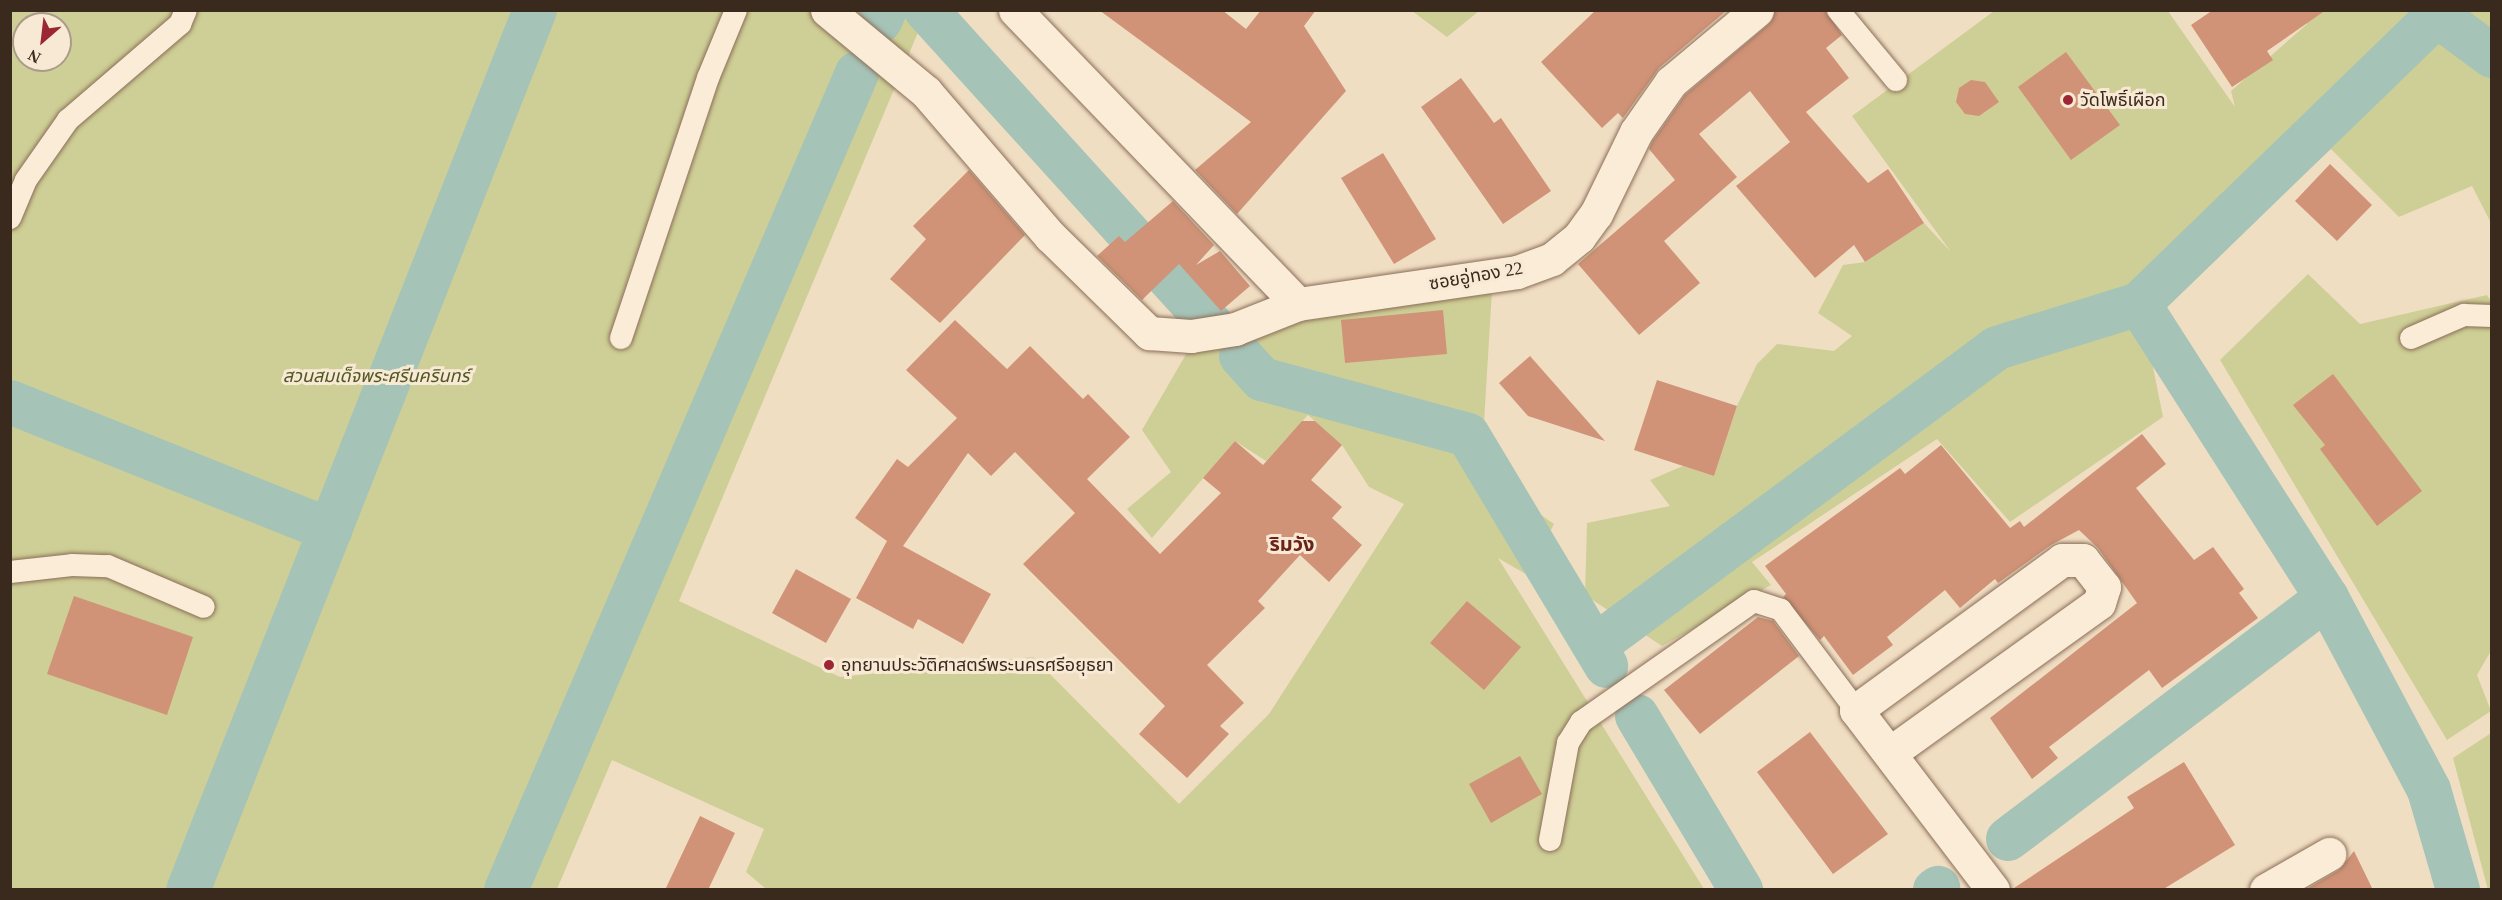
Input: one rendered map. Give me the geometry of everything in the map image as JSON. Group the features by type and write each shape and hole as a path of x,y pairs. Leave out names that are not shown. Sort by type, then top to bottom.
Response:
{"street":[{"name":"ซอยอู่ทอง 22","path":"827,10 926,92 1050,236 1149,333 1191,336 1235,329 1298,304 1517,272 1552,259 1579,237 1596,214 1636,132 1671,82 1757,10"},
{"path":"1015,10 1298,304"},
{"path":"1890,753 2099,603 2104,587 2084,560 2062,560 1856,710 1993,890"},
{"path":"2266,890 2329,854"}],"lane":[{"path":"10,218 26,180 68,120 180,24 186,10"},
{"path":"621,338 708,78 736,10"},
{"path":"1838,10 1896,80"},
{"path":"2411,338 2464,315 2492,316"},
{"path":"10,572 72,565 108,566 204,607"},
{"path":"1550,840 1568,743 1581,722 1754,601 1781,610 1856,710"}],"green space":[{"name":"สวนสมเด็จพระศรีนครินทร์","path":"10,11 927,11 679,601 840,677 1033,657 1179,804 1269,714 1404,504 1369,487 1342,445 1308,415 1266,461 1235,441 1152,538 1127,509 1171,472 1142,430 1192,344 1335,303 1492,290 1481,473 1554,524 1529,576 1498,558 1704,889 766,889 746,872 764,829 612,760 557,889 11,889"},
{"path":"1412,11 1479,11 1447,37"},
{"path":"1994,11 2168,11 2235,107 2231,91 2307,24 2301,11 2491,11 2491,223 2472,186 2399,217 2331,149 2214,257 2150,272 2146,332 2163,417 2010,522 1937,439 1752,562 1771,585 1662,646 1585,595 1587,523 1670,506 1650,480 1683,466 1714,476 1737,406 1757,364 1777,344 1834,351 1852,336 1818,313 1843,265 1865,262 1924,223 1951,252 1852,116"},
{"path":"2308,274 2360,324 2487,295 2492,303 2492,649 2477,675 2491,711 2447,740 2220,360"},
{"path":"2491,733 2492,889 2488,890 2453,758"}],"building":[{"path":"1099,10 1222,10 1246,29 1261,10 1316,10 1304,26 1346,91 1237,214 1195,170 1251,122"},
{"path":"1596,10 1727,10 1659,68 1623,118 1618,113 1602,128 1541,62"},
{"path":"1775,10 1825,10 1842,35 1826,48 1849,78 1806,112 1868,183 1888,169 1924,223 1865,262 1854,245 1815,278 1736,186 1790,142 1750,91 1699,134 1737,177 1664,241 1700,283 1639,335 1578,264 1675,180 1649,149 1652,142 1685,95 1769,24"},
{"path":"2213,10 2326,10 2267,51 2273,60 2232,87 2191,25"},
{"path":"2066,52 2120,125 2071,160 2018,87"},
{"path":"1461,78 1494,123 1501,118 1551,191 1503,224 1421,107"},
{"path":"1971,80 1985,82 1999,102 1979,116 1965,114 1956,102 1959,88"},
{"path":"1383,153 1436,239 1394,264 1341,178"},
{"path":"2330,164 2372,205 2337,241 2295,201"},
{"path":"969,170 1025,235 940,323 890,279 926,239 913,226"},
{"path":"1173,201 1214,245 1196,265 1220,251 1250,286 1221,311 1179,264 1142,300 1097,256 1119,236 1125,242"},
{"path":"1443,310 1447,354 1345,363 1341,320"},
{"path":"955,320 1007,369 1030,346 1083,399 1088,394 1130,437 1087,479 1160,554 1221,493 1203,478 1235,441 1263,465 1302,421 1315,421 1342,445 1311,480 1342,507 1332,518 1362,545 1329,582 1300,555 1258,601 1265,608 1207,665 1244,703 1220,726 1229,734 1187,778 1139,734 1165,706 1023,564 1075,513 1015,452 991,476 968,453 903,546 991,594 963,644 918,619 913,629 856,598 887,541 855,518 897,459 908,467 957,418 906,370"},
{"path":"1530,356 1605,441 1528,416 1499,383"},
{"path":"2333,374 2422,491 2377,526 2320,449 2325,445 2293,405"},
{"path":"1657,380 1737,406 1714,476 1634,450"},
{"path":"2142,434 2166,464 2136,488 2194,560 2213,547 2244,589 2239,593 2258,618 2162,688 2149,670 2049,747 2058,758 2032,779 1990,718 2137,603 2098,548 2079,530 2051,545 1998,583 1995,579 1960,608 1945,590 1887,637 1893,645 1853,675 1824,636 1820,640 1783,597 1786,594 1765,566 1900,468 1905,474 1941,445 2010,528 2020,521 2024,527"},
{"path":"796,569 851,599 826,643 772,613"},
{"path":"74,596 193,637 167,715 47,674"},
{"path":"1467,601 1521,647 1484,690 1430,643"},
{"path":"1758,617 1773,621 1799,656 1700,734 1664,690"},
{"path":"1810,732 1888,834 1833,874 1757,772"},
{"path":"1520,756 1542,794 1491,823 1469,784"},
{"path":"2184,762 2235,845 2162,890 2011,890 2134,808 2127,797"},
{"path":"700,816 735,833 708,890 665,890"},
{"path":"2354,851 2373,890 2305,890 2339,870"}],"waterway":[{"path":"330,530 535,10"},
{"path":"880,21 885,10"},
{"path":"926,10 1212,325"},
{"path":"2430,10 2492,56"},
{"path":"1595,646 1997,348 2139,304 2435,17"},
{"path":"506,890 857,73"},
{"path":"2139,304 2327,598 2429,790 2458,890"},
{"path":"1241,356 1262,379 1468,435 1606,666"},
{"path":"10,402 330,530 188,890"},
{"path":"2008,839 2327,598"},
{"path":"1637,716 1741,890"}],"place":[{"name":"วัดโพธิ์เผือก","path":"2068,100"},
{"name":"อุทยานประวัติศาสตร์พระนครศรีอยุธยา","path":"829,665"}],"district":[{"name":"ริมวัง","path":"1292,544"}]}
